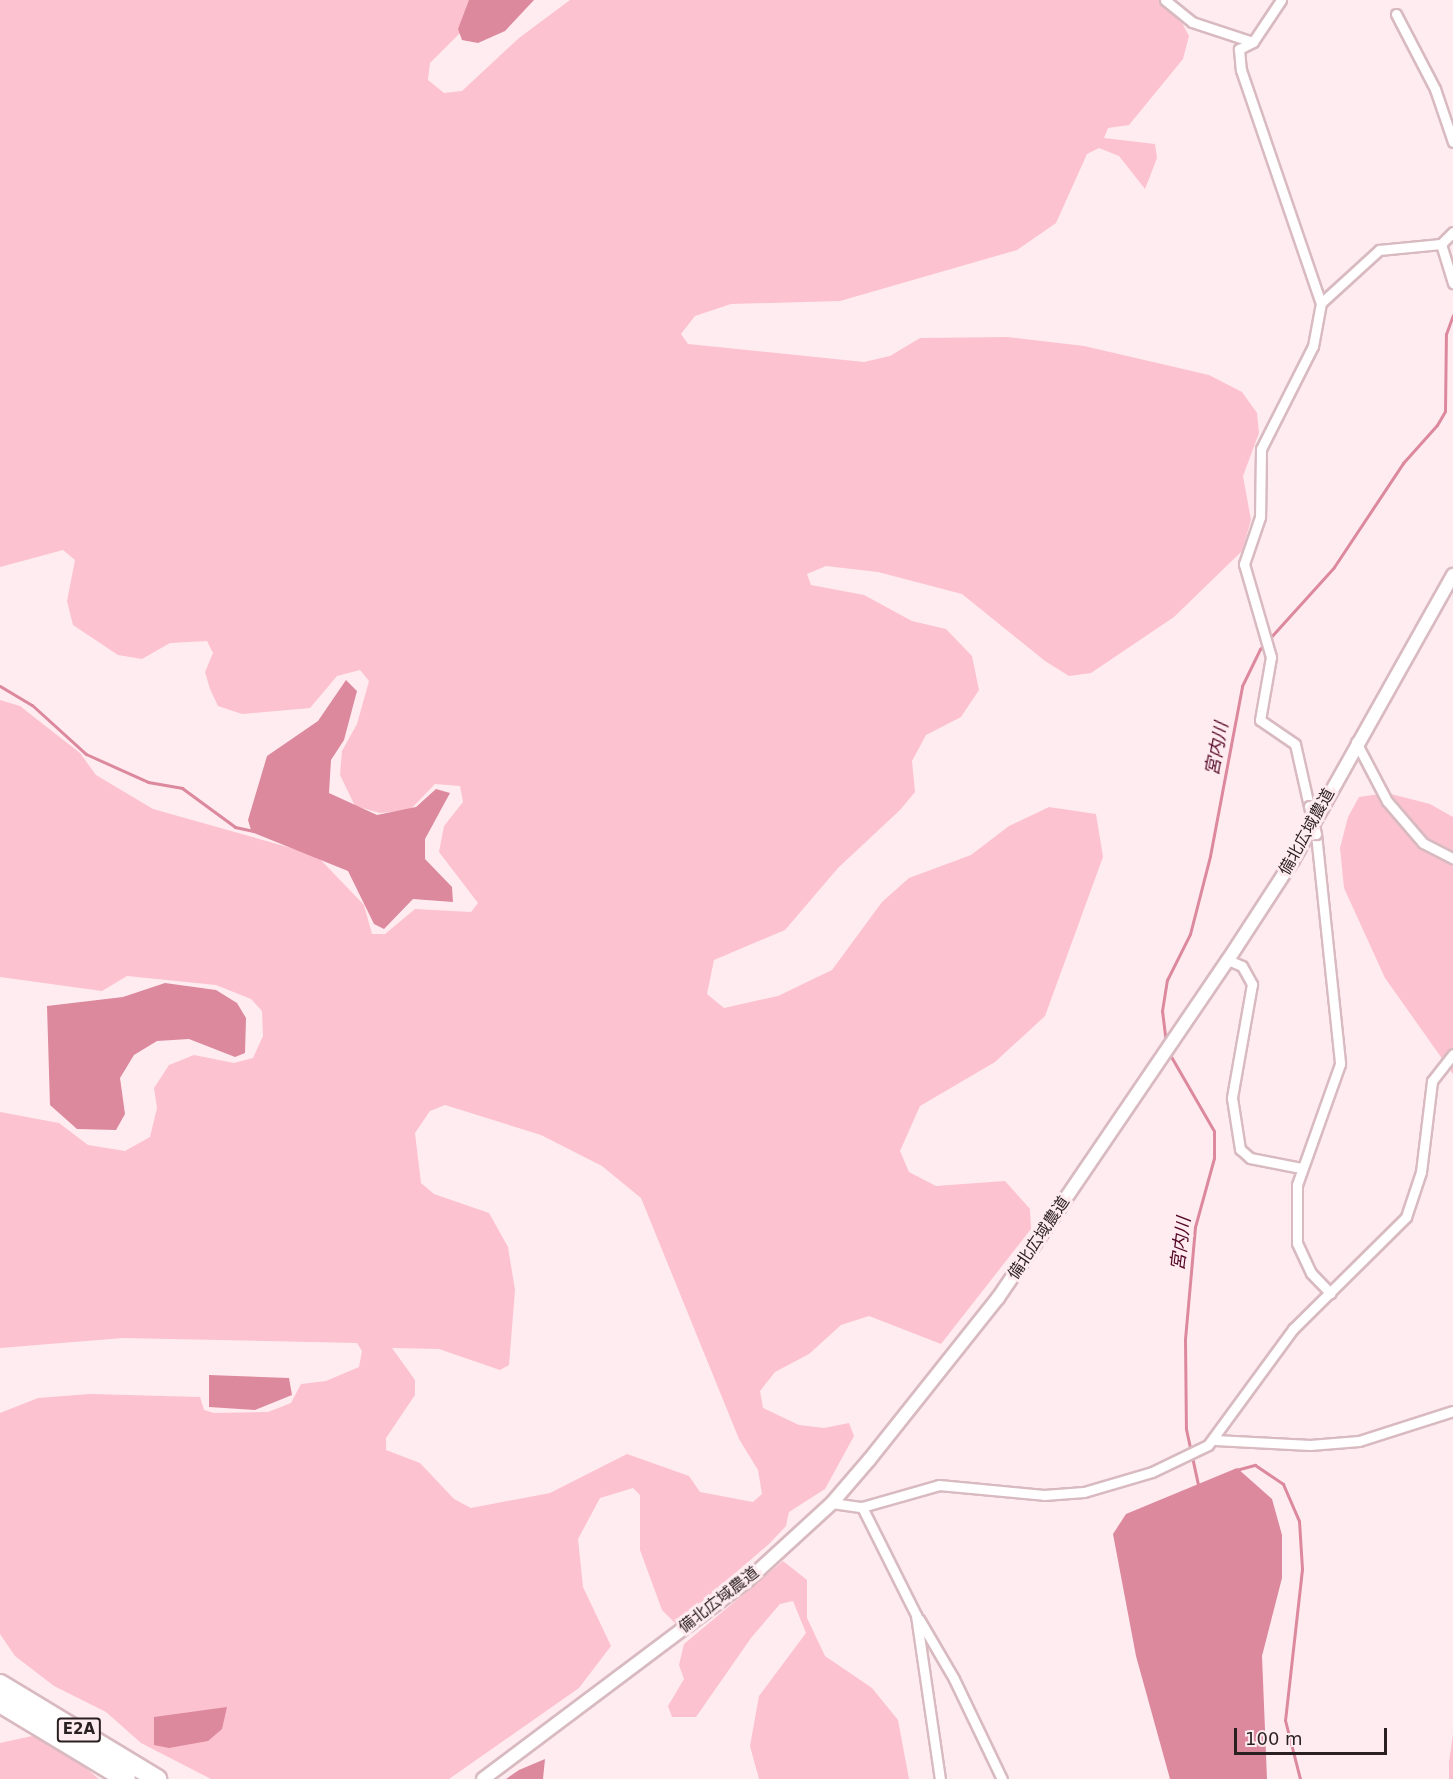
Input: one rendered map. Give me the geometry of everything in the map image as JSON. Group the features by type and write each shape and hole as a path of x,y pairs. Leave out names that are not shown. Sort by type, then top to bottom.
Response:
{"highway":[{"name":"E2A","path":"0,1684 157,1779"},
{"name":"E2A","path":"0,1703 126,1779"}],"street":[{"path":"1165,0 1192,22 1253,42"},
{"path":"1281,0 1253,42 1239,49 1241,70 1321,303 1313,346 1261,449 1260,517 1244,564 1271,657 1260,720 1295,744 1316,834 1340,1064 1331,1100 1301,1168 1297,1243 1311,1273 1330,1293"},
{"path":"1396,14 1435,89 1453,142"},
{"path":"1321,303 1379,250 1441,244 1453,232"},
{"path":"1441,244 1453,283"},
{"name":"備北広域農道","path":"483,1779 748,1580 832,1503 998,1298 1175,1040 1293,860 1356,742 1453,575"},
{"path":"1356,742 1387,801 1423,843 1453,858"},
{"path":"1228,960 1242,966 1252,984 1232,1098 1240,1149 1250,1158 1301,1168"},
{"path":"832,1503 862,1507 939,1485 1044,1495 1084,1492 1152,1472 1215,1440 1267,1362 1330,1293 1406,1217 1421,1172 1432,1081 1453,1054"},
{"path":"1215,1440 1310,1445 1359,1441 1453,1411"},
{"path":"862,1507 916,1615 954,1678 1002,1779"},
{"path":"916,1615 940,1779"}],"shaded area":[{"path":"0,0 480,0 467,26 430,63 428,80 444,93 462,91 519,38 570,0 1170,0 1189,36 1183,59 1129,125 1108,128 1104,138 1155,144 1157,158 1145,189 1119,156 1099,148 1087,154 1056,223 1017,250 840,301 731,304 695,316 681,334 688,344 864,362 890,356 920,338 1007,337 1084,346 1209,375 1242,392 1257,413 1259,433 1243,476 1251,520 1242,551 1174,617 1091,673 1069,676 1045,661 962,594 878,572 826,566 807,574 811,585 864,595 912,621 946,629 972,656 979,690 961,717 926,735 912,761 915,792 900,810 838,868 785,930 714,960 707,994 724,1008 778,996 832,970 882,902 909,878 971,855 1009,826 1049,807 1096,814 1103,857 1045,1016 995,1062 920,1106 900,1151 909,1172 936,1186 1005,1181 1030,1209 1031,1229 941,1344 869,1316 841,1325 809,1354 775,1372 760,1391 763,1408 799,1425 824,1428 849,1423 854,1436 825,1489 789,1512 786,1526 769,1544 676,1624 662,1610 640,1550 640,1495 633,1488 600,1498 578,1539 583,1587 611,1646 579,1688 449,1779 211,1779 141,1743 106,1712 54,1686 15,1656 0,1634 0,1413 38,1398 90,1394 200,1397 204,1410 214,1413 268,1412 291,1403 301,1384 326,1381 359,1367 362,1351 357,1343 123,1338 0,1348 0,1112 59,1123 88,1145 125,1151 150,1137 157,1108 154,1088 169,1065 194,1055 234,1063 253,1058 263,1036 262,1011 251,999 216,985 127,976 102,991 0,977 0,700 20,706 80,753 96,775 153,809 316,855 364,905 372,934 385,934 415,909 471,912 478,903 439,852 444,826 463,802 460,786 435,784 410,810 380,813 355,806 340,775 342,751 357,724 369,681 360,670 337,676 310,708 242,714 218,706 205,672 213,653 207,641 170,643 142,659 118,655 73,625 67,601 75,560 63,550 0,567","holes":["445,1105 541,1135 602,1166 641,1198 739,1439 758,1470 762,1494 753,1502 700,1492 689,1476 627,1454 550,1493 471,1508 454,1499 420,1463 386,1450 386,1438 415,1395 415,1380 392,1348 439,1349 500,1370 509,1365 515,1290 508,1247 489,1213 434,1194 421,1183 415,1133 430,1111"]},
{"path":"469,0 534,0 505,31 478,43 462,40 458,29"},
{"path":"346,680 357,691 344,740 331,760 329,793 377,815 416,807 436,789 450,793 425,839 425,859 452,887 453,902 413,899 384,929 374,924 348,871 244,829 251,830 248,820 267,756 318,721"},
{"path":"1387,793 1430,804 1453,817 1453,1074 1385,978 1344,888 1340,848 1348,817 1359,797"},
{"path":"165,983 216,990 237,1003 246,1018 245,1053 235,1057 189,1039 157,1041 134,1055 120,1078 125,1114 116,1130 77,1129 50,1105 47,1006 123,997"},
{"path":"209,1375 289,1378 292,1395 255,1410 209,1407"},
{"path":"1237,1468 1272,1499 1282,1535 1282,1578 1262,1656 1267,1779 1170,1779 1136,1656 1113,1534 1126,1514"},
{"path":"783,1561 807,1580 807,1618 825,1656 872,1688 898,1720 909,1779 759,1779 750,1746 759,1696 806,1633 793,1601 780,1604 751,1638 696,1717 672,1717 668,1706 684,1679 679,1665 684,1644"},
{"path":"227,1707 222,1729 208,1741 169,1748 154,1745 154,1717"},
{"path":"1453,1734 1453,1779 1449,1779 1449,1762"},
{"path":"32,1736 60,1747 99,1779 0,1779 0,1743"},
{"path":"545,1759 543,1779 506,1779 519,1770"}],"waterway":[{"name":"宮内川","path":"1166,1043 1162,1011 1167,980 1190,934 1210,856 1242,686 1260,649 1334,567 1403,463 1437,425 1445,411 1446,334 1453,315"},
{"path":"0,686 32,705 86,754 148,782 182,788 235,827 254,831"},
{"name":"宮内川","path":"1169,1053 1214,1131 1214,1158 1195,1227 1185,1339 1186,1429 1199,1489"},
{"name":"宮内川","path":"1236,1470 1255,1465 1283,1484 1299,1521 1302,1569 1285,1720 1300,1779"}]}
